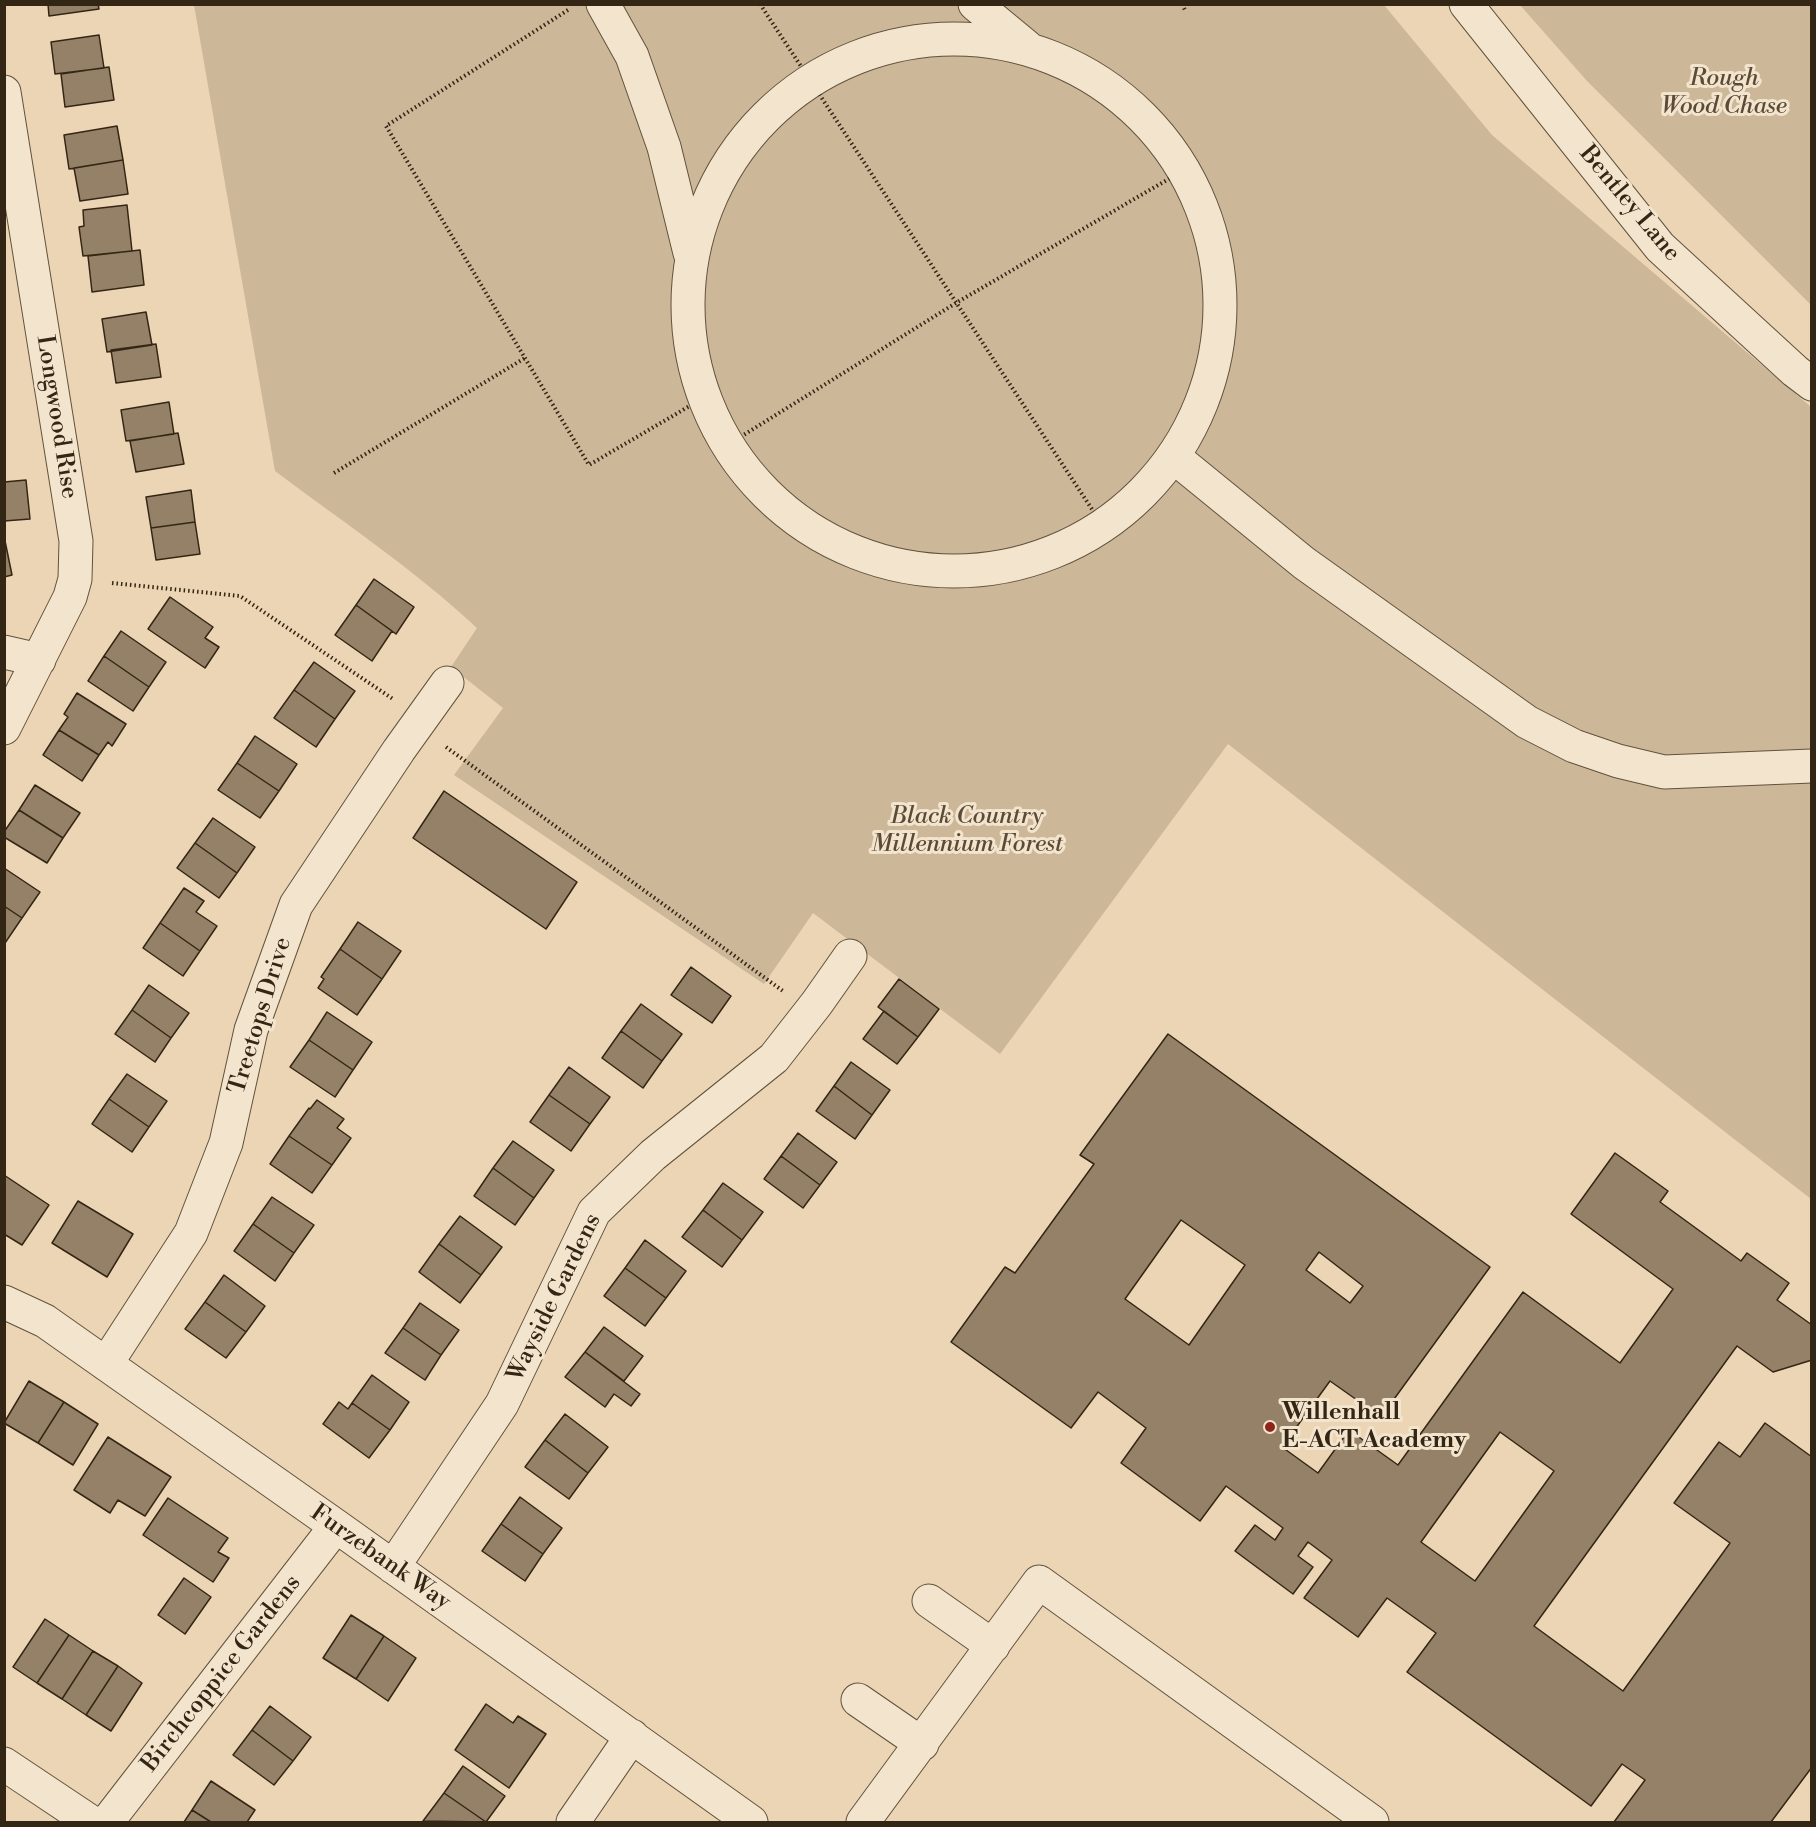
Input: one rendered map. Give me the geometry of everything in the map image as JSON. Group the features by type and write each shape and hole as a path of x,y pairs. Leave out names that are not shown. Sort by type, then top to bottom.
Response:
{"street":[{"path":"603,4 632,56 664,147 692,260"},
{"path":"975,4 1029,49"},
{"name":"Bentley Lane","path":"1466,4 1660,247 1812,384"},
{"path":"963,38 1029,49 1091,76 1143,117 1184,170 1211,232 1221,298 1215,364 1192,427 1174,457 1154,482 1103,526 1043,557 978,571 912,568 847,549 789,515 742,467 708,409 690,345 688,278 692,260 703,213 733,154 778,103 833,66 896,44 963,38"},
{"name":"Longwood Rise","path":"4,92 76,542 75,579 60,619 4,728"},
{"path":"1174,457 1304,563 1527,722 1574,746 1618,761 1664,772 1812,766"},
{"path":"4,652 39,660"},
{"name":"Treetops Drive","path":"106,1364 191,1233 226,1143 251,1030 296,904 447,683"},
{"name":"Wayside Gardens","path":"393,1567 502,1404 594,1212 653,1155 774,1058 811,1011 849,956"},
{"name":"Furzebank Way","path":"4,1302 45,1321 751,1822"},
{"name":"Birchcoppice Gardens","path":"107,1822 336,1526"},
{"path":"863,1822 1039,1582 1372,1822"},
{"path":"928,1601 993,1646"},
{"path":"858,1700 922,1743"},
{"path":"573,1822 632,1736"},
{"path":"4,1764 91,1822"}],"path":[{"path":"576,4 386,126 589,465 705,397"},
{"path":"760,4 1103,526"},
{"path":"1182,4 1185,10"},
{"path":"729,444 956,303 1184,170"},
{"path":"334,473 525,358"},
{"path":"75,579 240,596 419,722 811,1011"}],"green space":[{"name":"Black Country Millennium Forest","path":"194,5 1384,5 1492,135 1811,407 1811,1199 1228,744 1000,1054 813,913 764,984 454,775 503,708 451,667 477,628 404,566 275,471"},
{"name":"Rough Wood Chase","path":"1520,5 1811,5 1811,305 1587,81"}],"building":[{"path":"48,4 98,4 99,9 49,16"},
{"path":"99,35 104,68 55,74 51,42"},
{"path":"109,67 114,100 65,107 61,74"},
{"path":"117,126 123,160 69,169 64,135"},
{"path":"123,160 128,194 80,201 74,168"},
{"path":"127,205 132,251 83,256 79,227 84,226 83,210"},
{"path":"140,250 144,285 92,292 88,256"},
{"path":"146,312 152,345 107,352 102,319"},
{"path":"156,344 161,377 116,383 111,350"},
{"path":"169,402 174,434 126,441 121,410"},
{"path":"178,433 184,464 136,472 130,441"},
{"path":"26,480 30,519 4,521 4,482"},
{"path":"191,490 195,522 151,528 146,497"},
{"path":"195,522 200,554 156,560 151,528"},
{"path":"4,536 12,575 4,577"},
{"path":"374,579 414,607 396,634 356,605"},
{"path":"170,597 213,627 205,638 219,647 205,668 148,629"},
{"path":"356,605 392,631 372,661 335,635"},
{"path":"121,631 166,662 149,687 104,656"},
{"path":"104,656 149,687 133,711 88,681"},
{"path":"314,662 355,691 335,719 294,690"},
{"path":"294,690 335,719 316,747 274,718"},
{"path":"77,693 126,724 112,746 108,742 99,755 59,730 68,717 64,714"},
{"path":"59,730 99,755 82,781 43,755"},
{"path":"255,736 297,764 279,791 237,763"},
{"path":"237,763 279,791 260,818 218,790"},
{"path":"35,785 80,813 63,838 19,810"},
{"path":"444,791 577,882 546,929 413,838"},
{"path":"19,810 63,838 47,863 4,837 4,832"},
{"path":"213,818 255,847 237,873 195,843"},
{"path":"195,843 237,873 219,898 177,868"},
{"path":"4,868 40,892 22,918 4,906"},
{"path":"184,888 204,901 196,912 217,926 200,951 160,923"},
{"path":"4,906 22,918 5,943 4,943"},
{"path":"358,922 401,951 382,979 340,949"},
{"path":"160,923 200,951 183,976 143,948"},
{"path":"340,949 382,979 357,1015 318,988 324,979 321,977"},
{"path":"691,967 731,996 712,1023 671,995"},
{"path":"899,979 939,1009 918,1037 878,1007"},
{"path":"149,985 189,1013 171,1038 132,1010"},
{"path":"641,1004 682,1034 662,1061 621,1031"},
{"path":"132,1010 171,1038 155,1062 115,1034"},
{"path":"884,1011 918,1037 897,1064 863,1039"},
{"path":"327,1012 372,1042 353,1070 309,1040"},
{"path":"621,1031 662,1061 643,1088 602,1058"},
{"name":"Willenhall E-ACT Academy","path":"1168,1034 1490,1267 1381,1417 1330,1381 1282,1447 1318,1473 1349,1430 1398,1465 1523,1292 1620,1363 1673,1289 1571,1214 1615,1153 1668,1191 1660,1202 1741,1261 1747,1253 1789,1283 1777,1300 1812,1325 1812,1360 1773,1372 1737,1346 1534,1626 1623,1691 1730,1543 1674,1503 1719,1442 1740,1457 1765,1423 1812,1457 1812,1767 1771,1822 1614,1822 1645,1780 1622,1764 1591,1806 1407,1672 1436,1633 1387,1598 1358,1637 1304,1598 1332,1560 1308,1542 1298,1556 1313,1567 1293,1594 1235,1551 1255,1525 1275,1540 1283,1528 1226,1486 1200,1521 1121,1463 1146,1428 1098,1392 1071,1428 951,1342 1005,1267 1015,1273 1094,1164 1080,1155","holes":["1181,1220 1245,1265 1189,1345 1125,1299","1319,1252 1363,1286 1350,1303 1306,1270","1500,1432 1554,1471 1475,1581 1421,1542"]},
{"path":"309,1040 353,1070 335,1097 290,1067"},
{"path":"851,1062 890,1090 872,1115 834,1086"},
{"path":"569,1067 610,1097 590,1124 549,1095"},
{"path":"127,1074 167,1101 149,1127 109,1099"},
{"path":"834,1086 872,1115 855,1139 816,1111"},
{"path":"549,1095 590,1124 571,1151 530,1122"},
{"path":"109,1099 149,1127 132,1152 92,1124"},
{"path":"317,1100 344,1119 337,1128 351,1138 332,1165 289,1136"},
{"path":"798,1133 837,1162 820,1185 781,1156"},
{"path":"289,1136 332,1165 312,1193 270,1164"},
{"path":"513,1141 554,1170 534,1198 493,1168"},
{"path":"781,1156 820,1185 803,1208 764,1179"},
{"path":"493,1168 534,1198 515,1225 474,1196"},
{"path":"4,1175 49,1205 22,1245 4,1234"},
{"path":"723,1183 763,1212 742,1240 703,1210"},
{"path":"272,1197 314,1225 294,1253 253,1224"},
{"path":"78,1201 133,1234 107,1277 52,1243"},
{"path":"703,1210 742,1240 722,1267 682,1237"},
{"path":"460,1216 502,1247 481,1275 439,1244"},
{"path":"253,1224 294,1253 275,1281 234,1251"},
{"path":"645,1240 686,1271 666,1298 625,1268"},
{"path":"439,1244 481,1275 460,1303 419,1272"},
{"path":"625,1268 666,1298 645,1326 604,1296"},
{"path":"224,1275 265,1306 246,1332 205,1302"},
{"path":"205,1302 246,1332 226,1358 185,1329"},
{"path":"420,1303 459,1330 441,1355 403,1328"},
{"path":"604,1327 643,1356 624,1381 585,1352"},
{"path":"403,1328 441,1355 425,1380 385,1353"},
{"path":"585,1352 640,1394 631,1406 614,1394 605,1407 565,1377"},
{"path":"372,1375 409,1402 390,1430 352,1403"},
{"path":"29,1381 64,1402 38,1443 4,1423"},
{"path":"64,1402 98,1424 73,1465 38,1443"},
{"path":"339,1402 348,1409 352,1403 390,1430 369,1458 323,1424"},
{"path":"565,1414 608,1447 588,1473 545,1440"},
{"path":"108,1437 171,1477 145,1516 118,1500 110,1513 74,1490"},
{"path":"545,1440 588,1473 569,1499 525,1467"},
{"path":"520,1497 562,1528 543,1554 501,1524"},
{"path":"168,1498 228,1538 218,1552 229,1558 213,1582 143,1535"},
{"path":"501,1524 543,1554 525,1581 482,1551"},
{"path":"184,1578 211,1597 185,1634 158,1615"},
{"path":"351,1615 384,1636 356,1679 323,1658"},
{"path":"45,1619 69,1635 37,1683 13,1667"},
{"path":"69,1635 93,1651 62,1699 37,1683"},
{"path":"384,1636 416,1658 388,1701 356,1679"},
{"path":"93,1651 118,1666 86,1715 62,1699"},
{"path":"118,1666 142,1683 111,1731 86,1715"},
{"path":"486,1704 513,1723 518,1716 546,1734 509,1788 455,1750"},
{"path":"270,1706 311,1737 293,1761 252,1730"},
{"path":"252,1730 293,1761 274,1785 233,1755"},
{"path":"463,1766 505,1796 486,1822 444,1793"},
{"path":"211,1781 255,1810 247,1822 211,1822 192,1810"},
{"path":"444,1793 486,1822 423,1821"},
{"path":"192,1810 211,1822 184,1822"}],"place":[{"name":"Willenhall E-ACT Academy","path":"1270,1427"}]}
